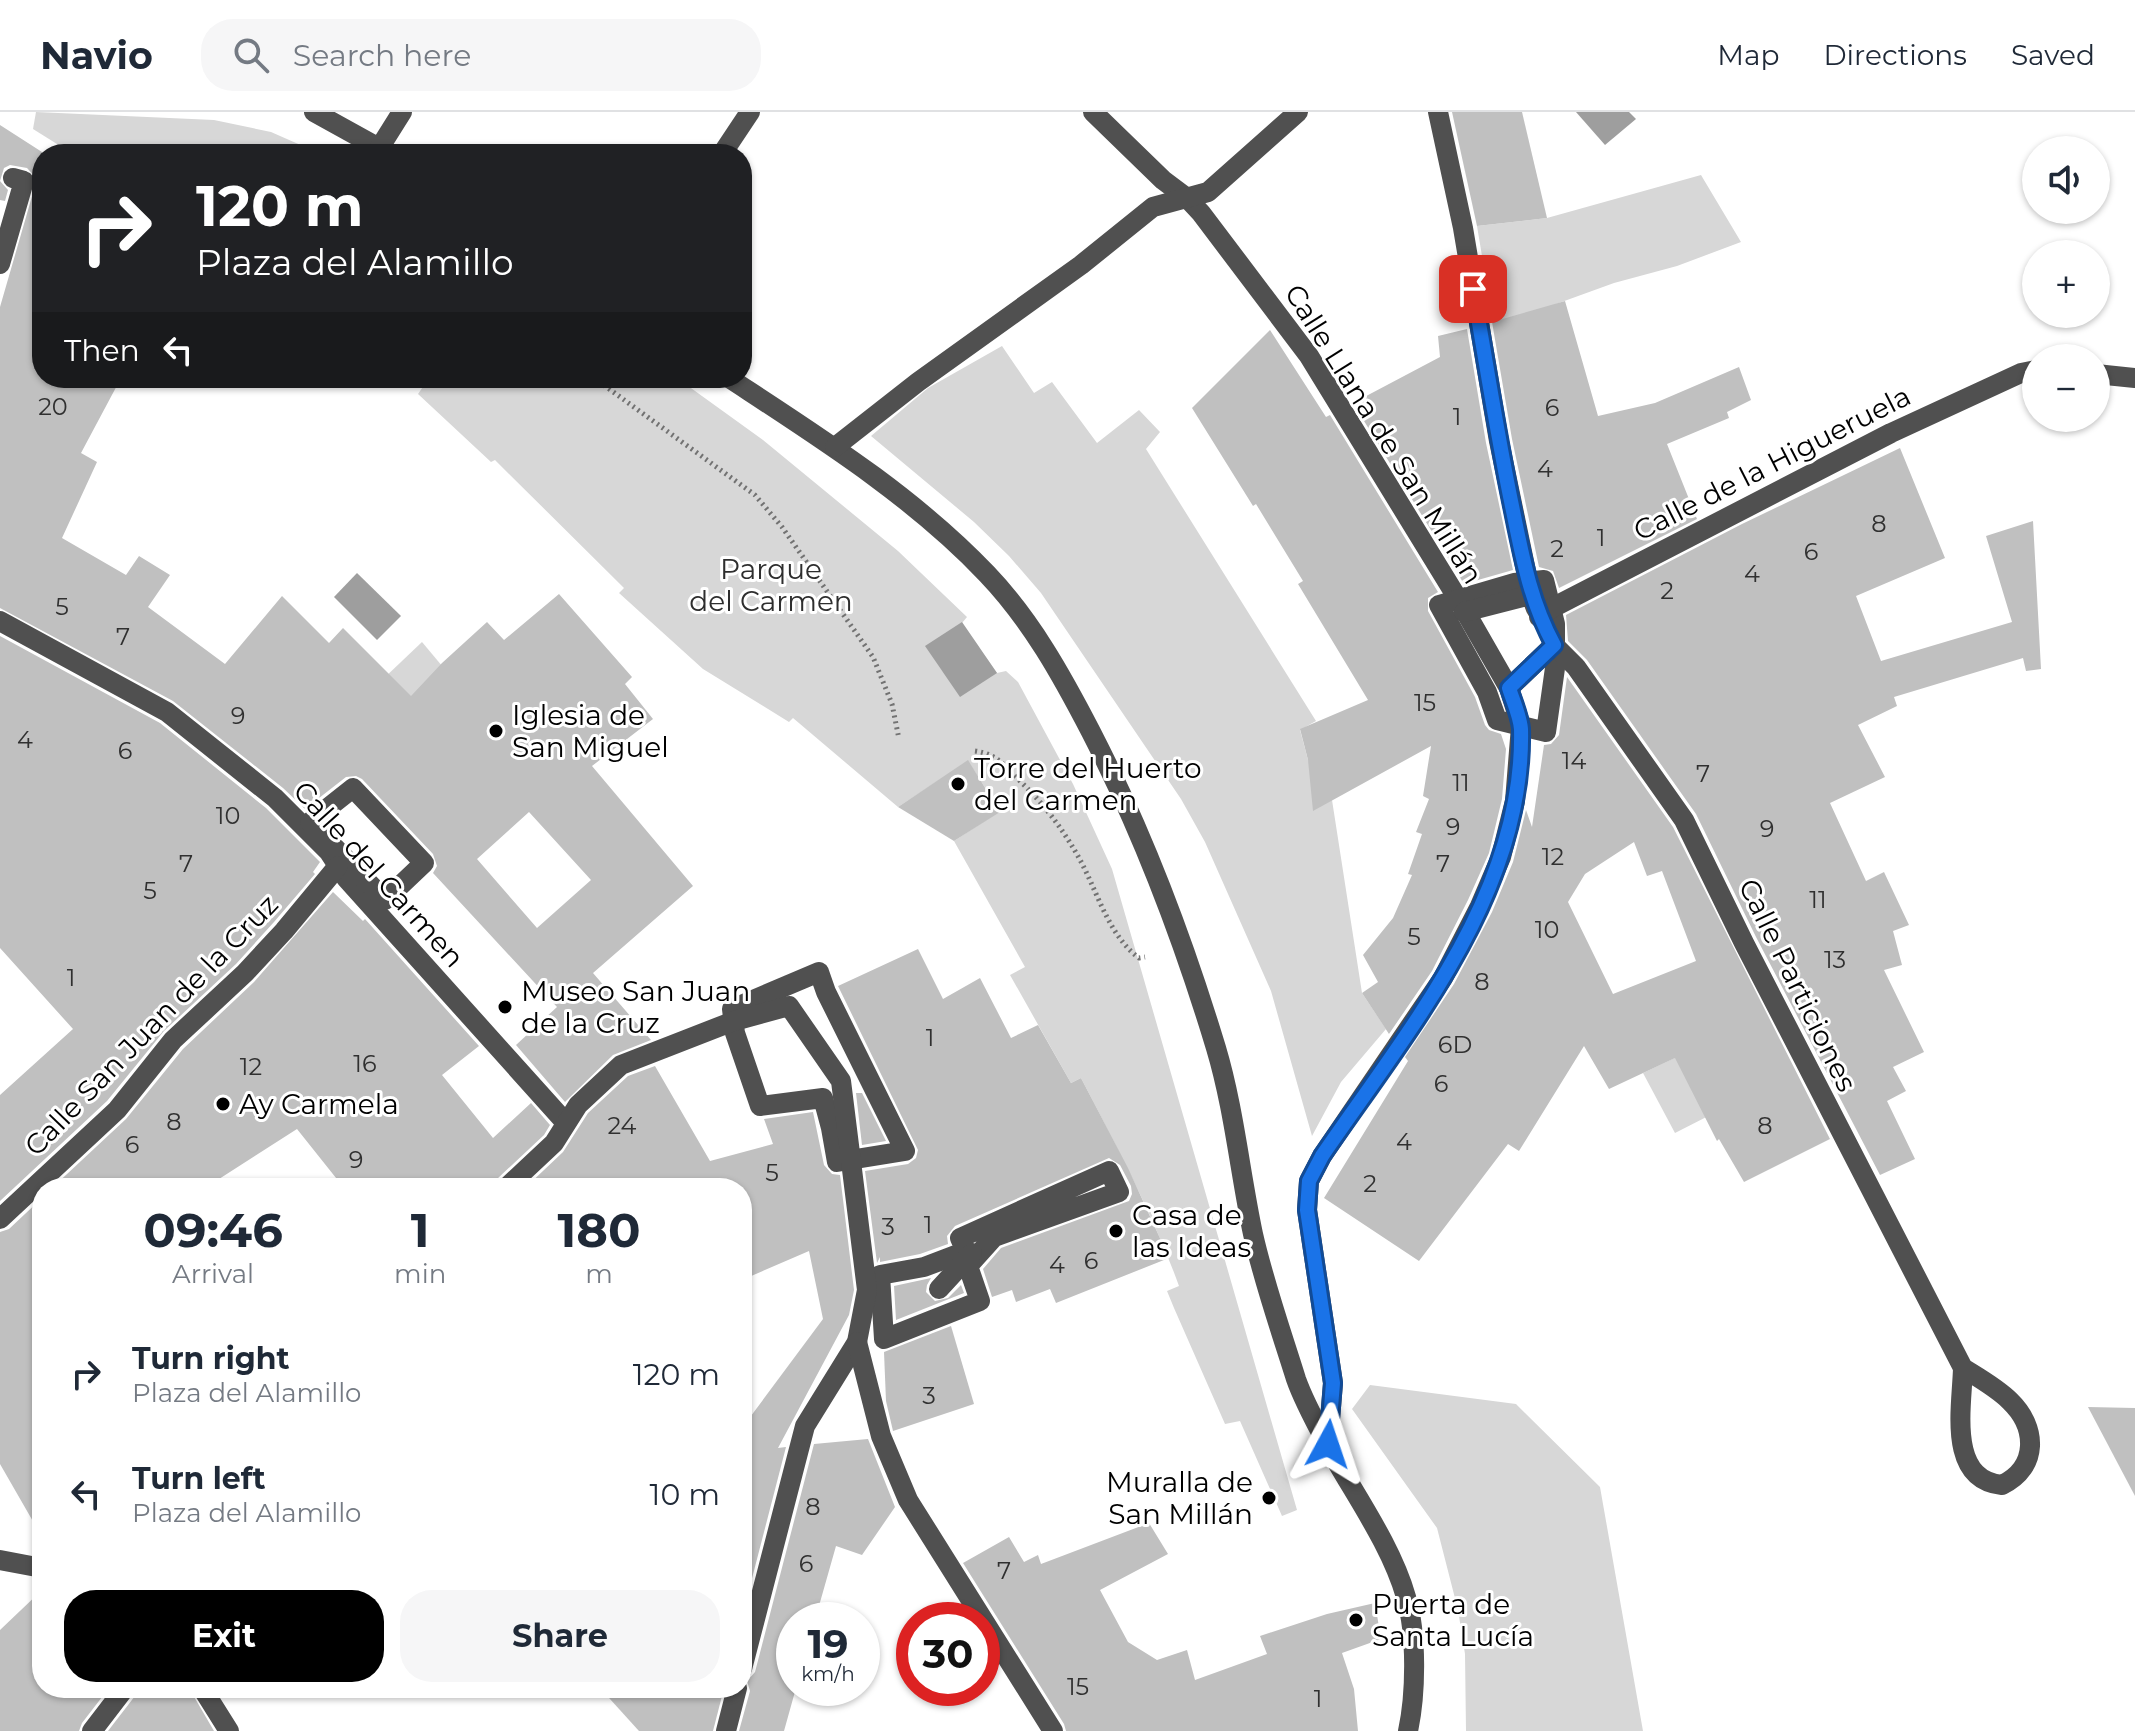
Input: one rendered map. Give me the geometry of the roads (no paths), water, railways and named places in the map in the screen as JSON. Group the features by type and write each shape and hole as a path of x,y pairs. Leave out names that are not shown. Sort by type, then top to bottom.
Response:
{"street":[{"path":"314,112 372,144"},
{"path":"388,144 402,112"},
{"path":"729,144 750,112"},
{"name":"Calle Llana de San Millán","path":"1093,112 1201,213 1309,356 1509,688 1521,726"},
{"path":"835,447 918,382 1081,265 1153,207 1208,192 1298,112"},
{"name":"Calle Particiones","path":"1438,112 1463,228 1499,441 1530,589 1544,613 1554,645 1576,667 1684,820 1963,1368 1964,1454 1973,1472 1993,1484 2002,1485 2021,1473 2028,1462 2029,1431 2009,1399 1963,1368"},
{"path":"0,264 24,181 13,178"},
{"name":"Calle de la Higueruela","path":"1544,613 1891,433 2022,373"},
{"path":"2110,375 2135,378"},
{"path":"744,388 835,447 937,527 987,574 1024,617 1077,704 1119,784 1150,854 1217,1051 1254,1239 1298,1384 1386,1549 1406,1596 1412,1649 1413,1711 1408,1731"},
{"path":"1530,589 1461,606 1439,605 1487,692 1497,720 1546,732 1555,668 1554,645"},
{"name":"Calle del Carmen","path":"0,621 167,712 275,798 322,845 435,979 566,1123"},
{"path":"1509,688 1554,645"},
{"path":"1328,1444 1333,1383 1307,1210 1309,1181 1322,1156 1443,978 1480,906 1501,857 1515,801 1521,726"},
{"name":"Calle del Carmen","path":"353,788 424,863 385,900 310,822 353,788"},
{"name":"Calle San Juan de la Cruz","path":"44,1178 117,1110 173,1040 255,962 338,866"},
{"path":"819,972 905,1151 849,1160 837,1162 823,1098 760,1106 735,1033 732,1009 819,972"},
{"path":"517,1178 554,1143 578,1105 621,1065 734,1021 789,1006 841,1081 867,1290 857,1342 805,1426 752,1630"},
{"path":"1109,1171 1119,1192 994,1237 968,1266 980,1301 947,1314 884,1339 880,1275 924,1267 966,1251 960,1238 1109,1171"},
{"path":"939,1289 993,1230 1112,1183"},
{"name":"Calle San Juan de la Cruz","path":"0,1219 32,1189"},
{"path":"857,1342 881,1436 908,1500 1053,1731"},
{"path":"0,1560 32,1566"},
{"path":"752,1598 759,1603"},
{"path":"92,1731 117,1698"},
{"path":"208,1698 229,1731"},
{"path":"726,1731 734,1698"}],"place":[{"name":"Iglesia de San Miguel","path":"496,731"},
{"name":"Torre del Huerto del Carmen","path":"958,784"},
{"name":"Museo San Juan de la Cruz","path":"505,1007"},
{"name":"Ay Carmela","path":"223,1104"},
{"name":"Casa de las Ideas","path":"1116,1231"},
{"name":"Muralla de San Millán","path":"1269,1498"},
{"name":"Puerta de Santa Lucía","path":"1356,1620"}],"park label":[{"name":"Parque del Carmen","path":"771,585"}]}
